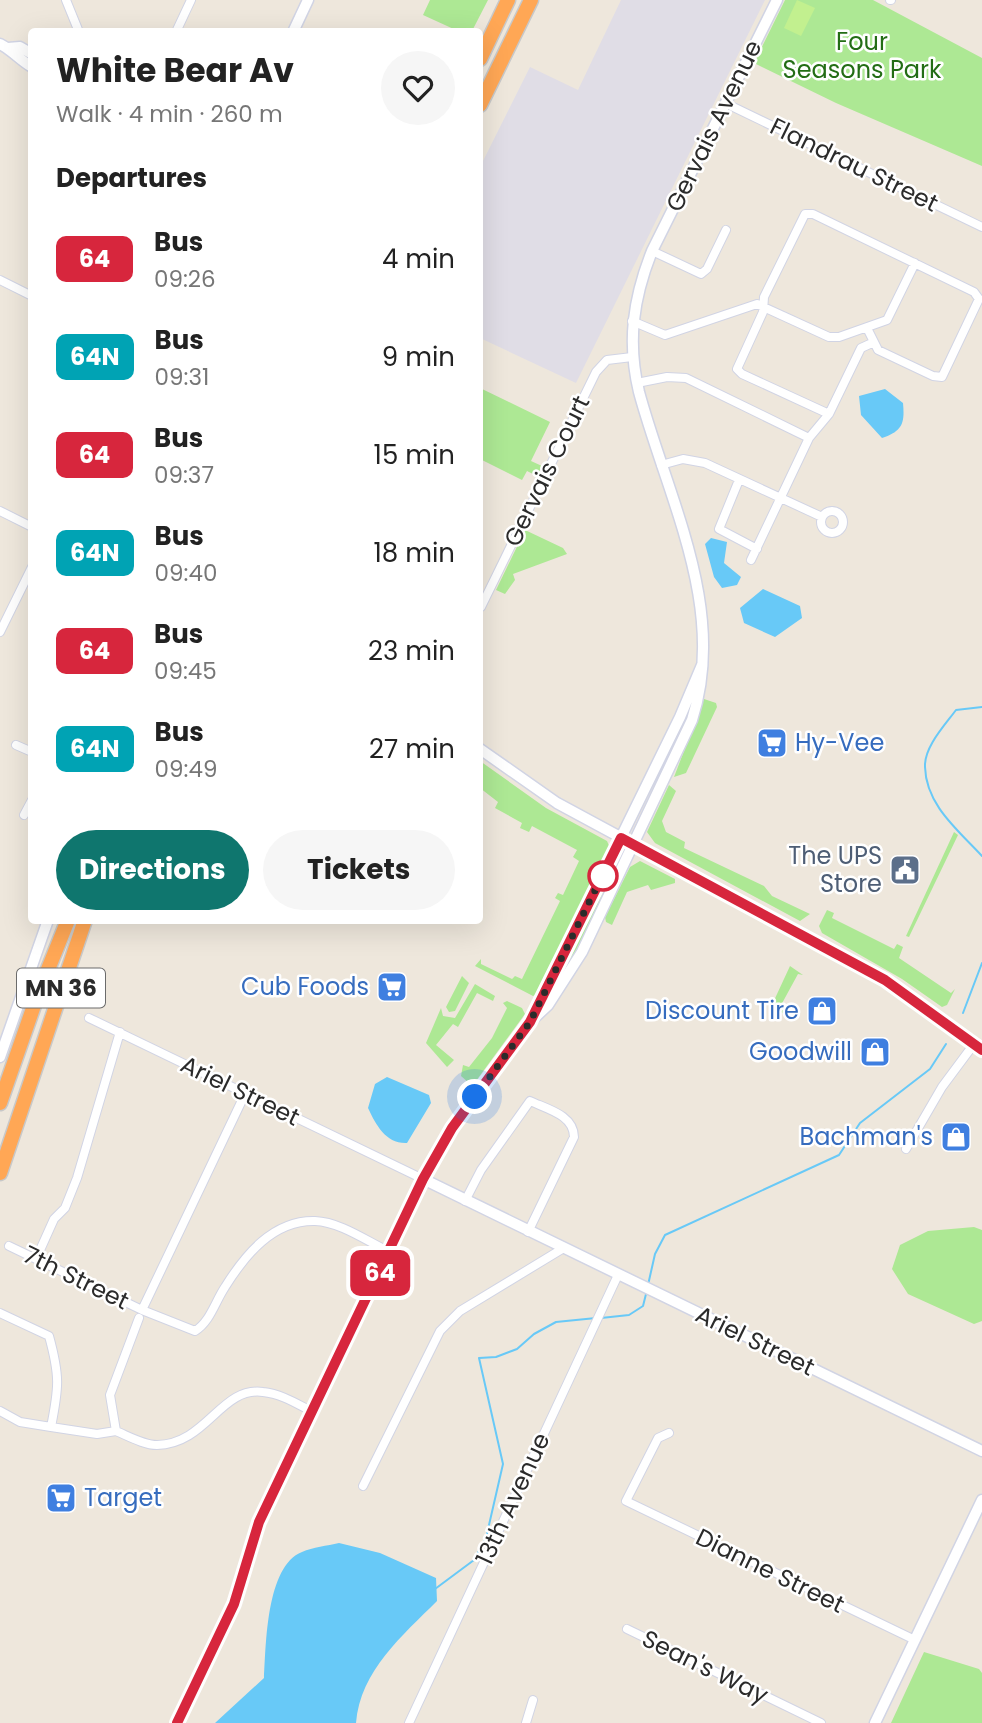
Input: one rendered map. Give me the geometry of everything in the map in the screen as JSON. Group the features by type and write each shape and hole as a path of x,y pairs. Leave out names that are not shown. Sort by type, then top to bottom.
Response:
{"highway":[{"path":"483,53 508,0"},
{"path":"483,100 531,0"},
{"name":"MN 36","path":"0,1103 38,994 66,924"},
{"name":"MN 36","path":"0,1174 84,924"}],"street":[{"path":"66,0 77,28"},
{"path":"71,11 76,0"},
{"path":"178,28 191,0"},
{"path":"295,28 308,0"},
{"name":"Gervais Avenue","path":"530,1022 566,980 634,845 692,720 702,690 704,625 699,590 637,383 632,357 632,321 638,288 652,251 777,0"},
{"path":"4,46 20,47 28,52"},
{"path":"4,46 15,58 28,66"},
{"name":"Flandrau Street","path":"726,103 982,227"},
{"path":"829,414 739,372 737,365 763,306 764,297 797,229 808,213 974,292 979,299 942,377 933,376 878,350 867,328"},
{"path":"652,251 701,274 707,269 726,230"},
{"path":"632,321 665,335 757,304 829,337 867,328 889,317 915,263"},
{"path":"0,281 28,294"},
{"path":"751,560 809,438 829,414 861,348 873,343"},
{"name":"Gervais Court","path":"483,603 596,372 607,360 632,357"},
{"path":"637,383 667,377 686,378 809,438"},
{"path":"661,465 693,459 822,517"},
{"path":"740,480 719,529 757,549"},
{"path":"0,511 28,525"},
{"path":"1,629 28,575"},
{"name":"Gervais Avenue","path":"530,1022 621,838 703,663"},
{"path":"16,745 28,750"},
{"path":"483,751 540,793 878,976 978,1047 942,1087 906,1149"},
{"path":"24,815 28,808"},
{"path":"0,1057 47,924"},
{"name":"Ariel Street","path":"89,1018 982,1451"},
{"path":"177,1723 234,1604 259,1522 423,1179 452,1128 530,1022"},
{"path":"36,1259 54,1219 65,1208 78,1178 120,1032"},
{"path":"116,1431 110,1395 141,1314 245,1094"},
{"path":"465,1201 481,1170 530,1101 565,1118 573,1125 574,1137 528,1232"},
{"name":"7th Street","path":"9,1246 141,1314 195,1331 204,1325 227,1283 271,1231 315,1221 338,1227 390,1252"},
{"path":"363,1486 440,1331 460,1311 562,1249"},
{"name":"13th Avenue","path":"410,1723 618,1275"},
{"path":"0,1313 49,1336 58,1370 59,1396 51,1427"},
{"path":"0,1411 20,1422 97,1434 116,1431 154,1445 184,1441 241,1395 261,1391 284,1397 313,1412"},
{"name":"Dianne Street","path":"669,1433 658,1438 626,1501 915,1640"},
{"path":"875,1723 982,1500"},
{"name":"Sean's Way","path":"627,1629 821,1723"},
{"path":"526,1723 533,1700"}],"shaded area":[{"path":"621,0 765,0 576,383 483,339 483,161 530,67 578,90"}],"green space":[{"path":"430,0 488,0 474,28 451,28 423,15"},
{"name":"Four Seasons Park","path":"785,0 873,0 982,58 982,166 836,103 754,63"},
{"path":"797,0 815,8 801,36 784,28"},
{"path":"483,389 550,422 531,461 542,466 537,476 527,471 522,480 483,460"},
{"path":"525,530 563,548 567,554 513,574 515,580 505,594 496,590"},
{"path":"704,699 716,703 717,707 686,773 674,777"},
{"path":"483,763 546,808 607,841 610,848 553,970 538,994 533,996 475,966 481,959 481,964 512,979 515,976 522,979 560,901 555,898 558,893 563,895 579,861 573,857 577,850 532,826 529,832 520,828 522,823 495,808 498,802 483,790"},
{"path":"669,785 676,791 662,821 666,832 685,842 684,848 764,886 772,896 810,914 800,921 655,843 647,832"},
{"path":"954,832 958,835 909,937 906,936"},
{"path":"620,852 579,950 555,985"},
{"path":"640,861 675,879 675,883 651,890 648,885 627,892 612,925 606,922 605,917 630,867"},
{"path":"827,910 834,913 832,918 894,949 897,944 903,947 899,958 951,993 955,989 947,1005 942,1007 902,979 822,933 819,926"},
{"path":"790,966 803,975 798,974 780,1007 785,1010 783,1013 771,1007"},
{"path":"462,976 469,983 455,1011 449,1012 446,1007"},
{"path":"475,984 495,996 493,1001 477,993 458,1027 453,1024 436,1045 454,1060 447,1067 426,1043 441,1008 443,1016 455,1018"},
{"path":"507,1001 522,1008 525,1014 476,1081 469,1083 461,1076 463,1065 469,1067 492,1038 507,1008 503,1003"},
{"path":"974,1227 982,1230 982,1321 974,1324 908,1294 892,1269 900,1245 928,1231"},
{"path":"924,1652 979,1669 982,1673 982,1723 891,1723"}],"water":[{"path":"885,389 903,403 903,421 894,433 882,438 861,415 859,396"},
{"path":"711,538 727,542 724,563 741,577 737,585 722,588 714,577 705,544"},
{"path":"763,589 800,606 802,618 775,637 744,623 740,608"},
{"path":"387,1077 429,1095 431,1103 407,1143 388,1137 378,1127 368,1108 375,1084"},
{"path":"339,1543 380,1553 436,1578 437,1601 397,1641 374,1671 359,1704 356,1723 215,1723 264,1678 270,1608 281,1573 290,1560 302,1552"}],"waterway":[{"path":"982,707 956,710 931,744 925,767 927,781 937,805 982,856"},
{"path":"963,1013 982,963"},
{"path":"648,1285 655,1254 665,1235 839,1155 860,1123 930,1069 946,1044"},
{"path":"601,1318 629,1315 643,1306 646,1294"},
{"path":"435,1589 474,1560 486,1538 503,1464 479,1358 496,1357 517,1349 534,1334 556,1322 596,1318"}],"bus line":[{"name":"64","path":"177,1723 234,1604 259,1522 423,1179 452,1128 530,1022 621,838 885,980 982,1050"}],"place":[{"name":"Hy-Vee","path":"772,743"},
{"name":"The UPS Store","path":"905,870"},
{"name":"Cub Foods","path":"392,987"},
{"name":"Discount Tire","path":"822,1011"},
{"name":"Goodwill","path":"875,1052"},
{"name":"Bachman's","path":"956,1137"},
{"name":"Target","path":"61,1498"}],"route":[{"path":"475,1097 530,1022 605,870 603,876"}]}
